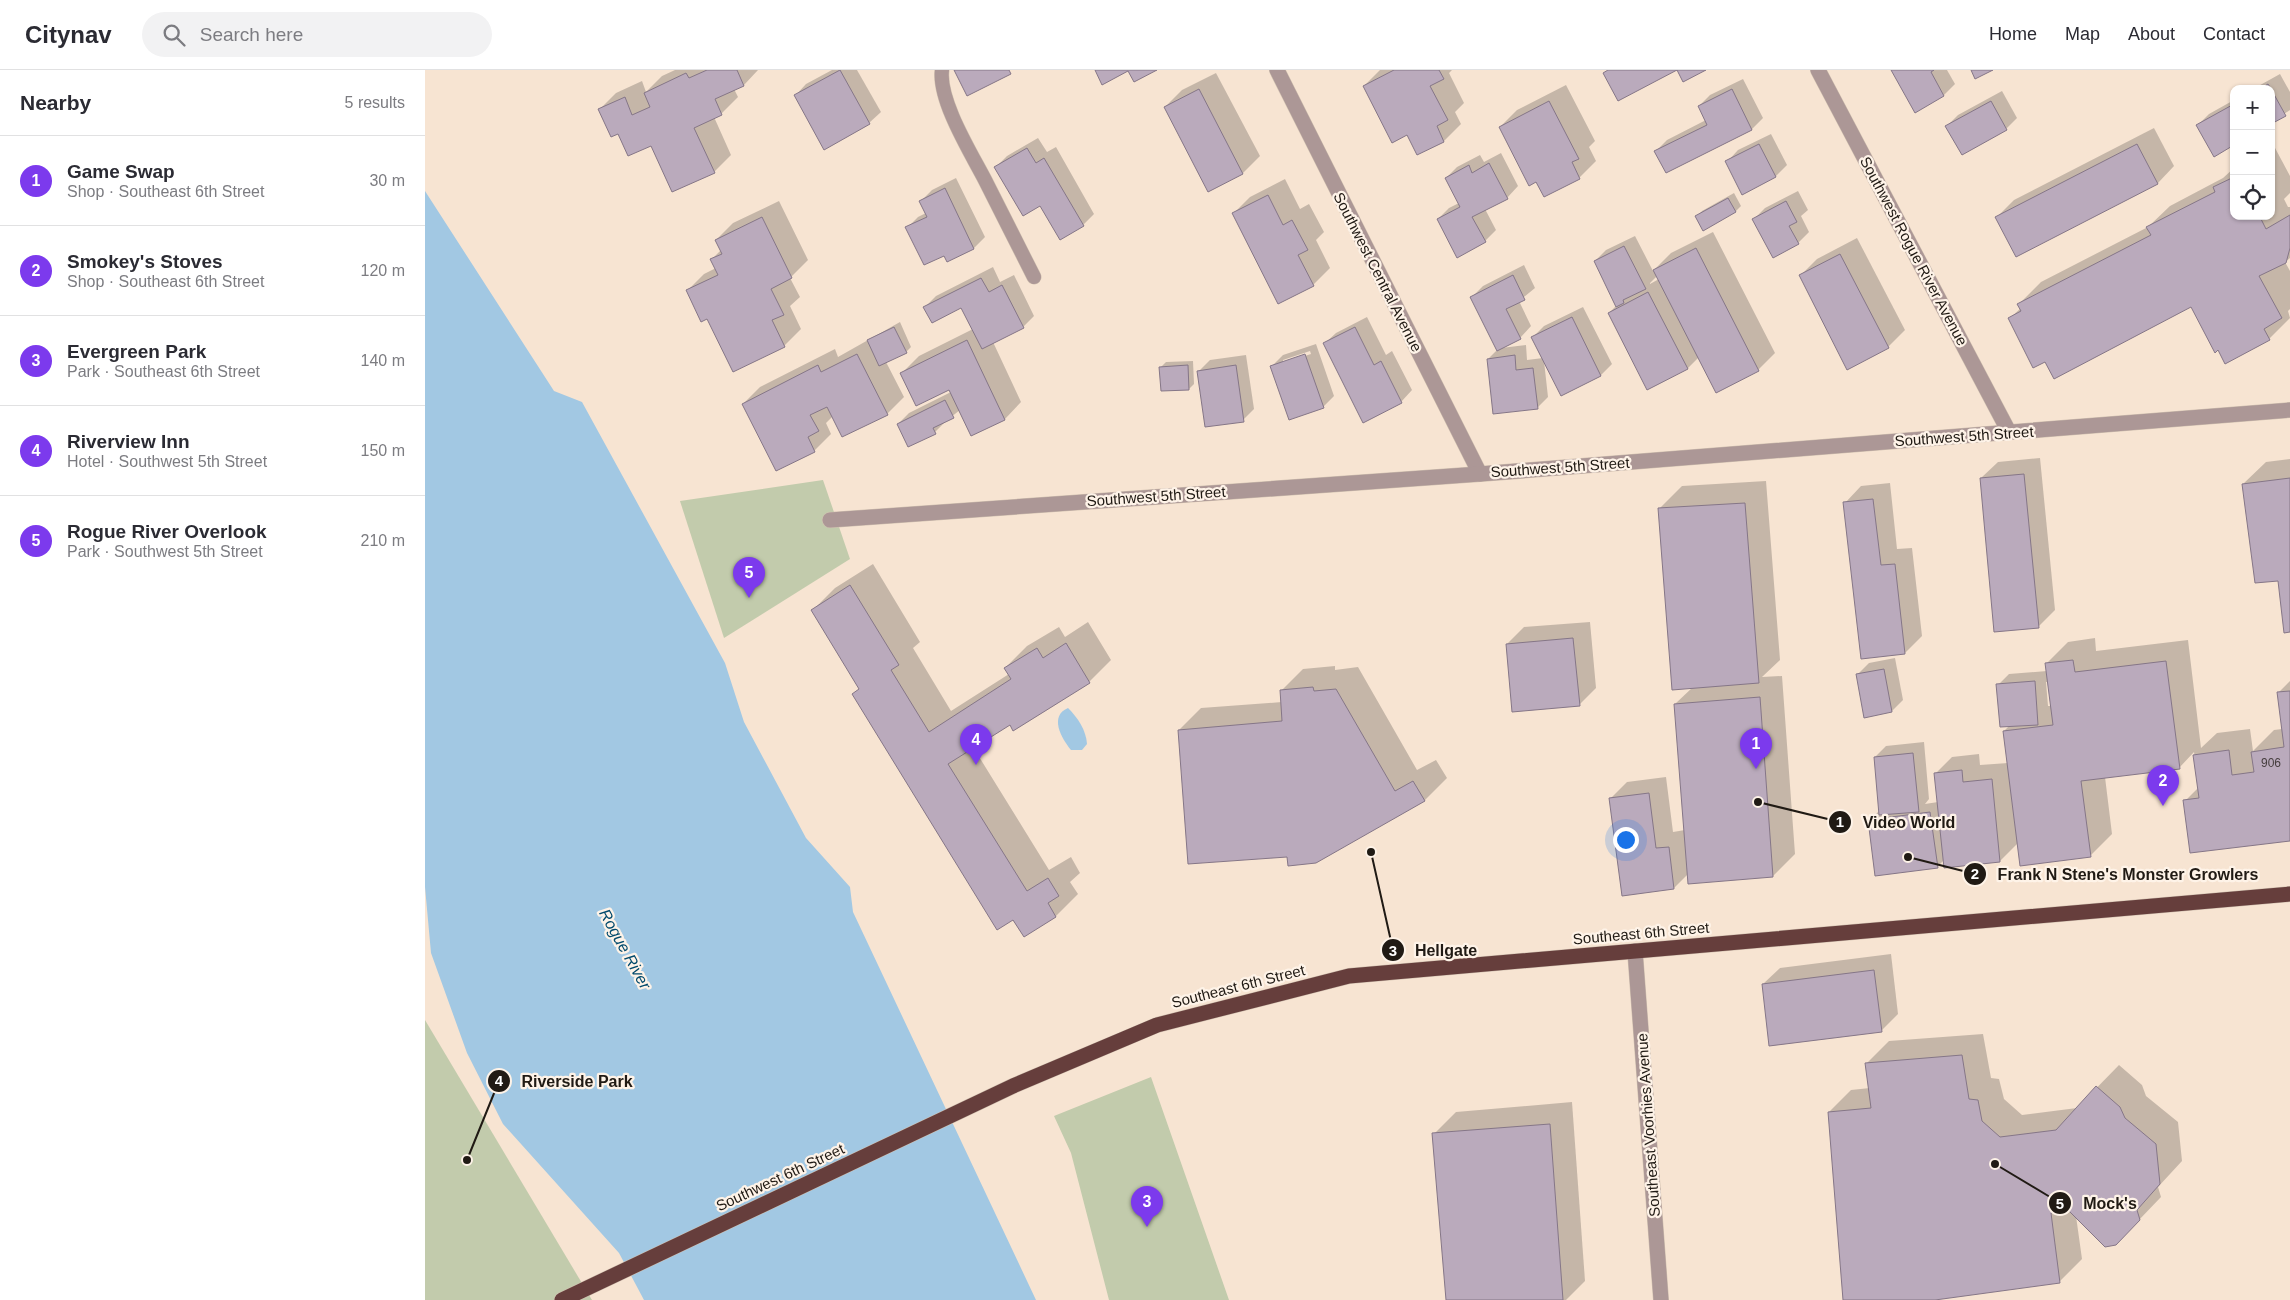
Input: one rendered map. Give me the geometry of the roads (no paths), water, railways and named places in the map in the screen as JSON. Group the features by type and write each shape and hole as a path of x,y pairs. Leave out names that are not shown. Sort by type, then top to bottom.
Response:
{"highway":[{"name":"Southeast 6th Street","path":"1013,1086 1157,1025 1349,976 2290,894"},
{"name":"Southwest 6th Street","path":"562,1300 1013,1086"}],"street":[{"name":"Southwest Central Avenue","path":"1277,70 1480,474"},
{"name":"Southwest Rogue River Avenue","path":"1818,70 2009,432"},
{"name":"Southwest 5th Street","path":"829,520 1480,474 2290,410"},
{"name":"Southeast Voorhies Avenue","path":"1635,951 1661,1300"}],"lane":[{"path":"942,70 941,78 963,140 1034,277"}],"water":[{"name":"Rogue River","path":"425,191 554,391 582,402 725,663 744,722 806,838 850,887 853,912 1036,1300 644,1300 619,1253 503,1124 467,1053 431,953 425,887"},
{"path":"1068,708 1078,720 1085,734 1087,744 1082,750 1071,750 1061,734 1058,722 1059,716"}],"place":[{"name":"Rogue River Overlook","path":"749,598"},
{"name":"Riverview Inn","path":"976,765"},
{"name":"Game Swap","path":"1756,769"},
{"name":"Video World","path":"1758,802"},
{"name":"Smokey's Stoves","path":"2163,806"},
{"name":"Hellgate","path":"1371,852"},
{"name":"Frank N Stene's Monster Growlers","path":"1908,857"},
{"name":"Riverside Park","path":"467,1160"},
{"name":"Mock's","path":"1995,1164"},
{"name":"Evergreen Park","path":"1147,1227"}]}
